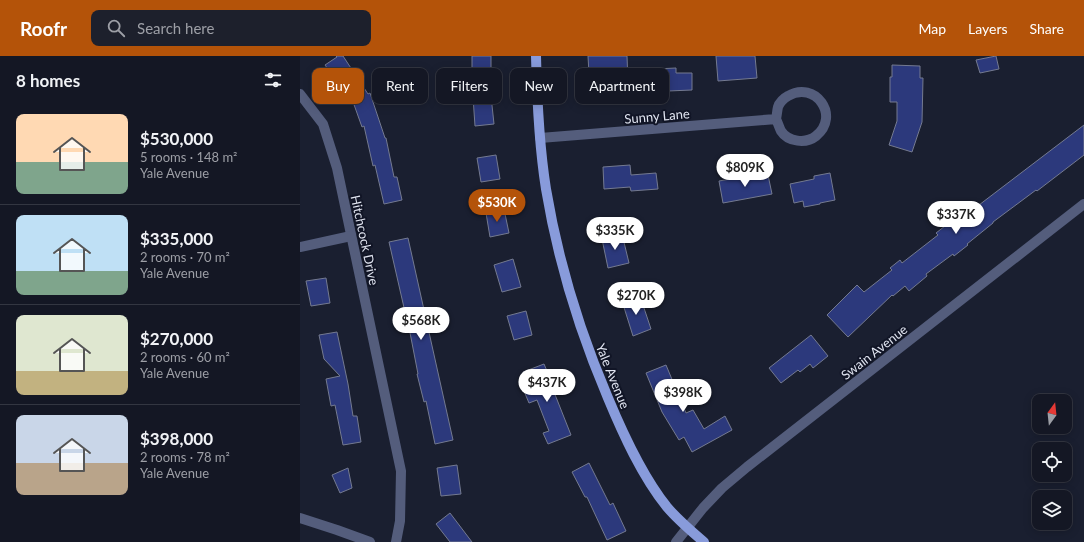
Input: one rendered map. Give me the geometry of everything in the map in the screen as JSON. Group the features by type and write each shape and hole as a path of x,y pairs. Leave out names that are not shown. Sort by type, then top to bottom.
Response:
{"main road":[{"name":"Yale Avenue","path":"536,56 540,138 546,188 553,230 564,277 579,323 597,372 632,451 667,507 687,528 704,542"}],"street":[{"path":"805,91 817,96 824,105 826,114 826,122 821,132 812,139 800,142 790,138 781,131 776,119 778,106 785,97 793,92 805,91"},
{"name":"Hitchcock Drive","path":"300,94 323,124 337,168 401,471 400,521 396,542"},
{"name":"Sunny Lane","path":"540,138 776,119"},
{"name":"Swain Avenue","path":"687,528 707,503 747,467 1084,204"},
{"path":"300,247 351,236"},
{"path":"300,518 370,542"},
{"path":"676,542 687,528"}],"building":[{"path":"336,56 343,56 351,68 327,68 325,65 337,57"},
{"path":"472,56 491,56 491,68 472,68"},
{"path":"588,56 627,56 627,68 589,68"},
{"path":"716,56 755,56 757,78 718,81"},
{"path":"996,56 999,69 980,73 976,60"},
{"path":"892,65 920,66 920,78 923,78 922,122 912,152 889,145 897,121 897,102 890,102 890,77 892,77"},
{"path":"669,68 676,68 676,73 692,73 692,90 669,91"},
{"path":"364,88 368,94 370,93 372,104 374,104 386,138 394,177 397,177 402,200 384,204 375,165 373,166 364,126 362,127 354,104 364,104"},
{"path":"473,104 492,104 494,124 475,126"},
{"path":"1084,125 1084,155 993,222 954,256 953,254 926,274 927,276 909,291 905,286 893,296 892,295 848,337 827,315 857,285 864,292 892,270 890,268 900,260 902,263 938,235 936,233 976,202 979,205"},
{"path":"496,155 500,179 481,182 477,158"},
{"path":"630,165 631,175 656,173 658,189 631,191 630,187 604,189 603,167"},
{"path":"830,173 835,200 804,207 803,201 794,203 790,184 814,179 814,176"},
{"path":"768,175 772,194 723,203 719,181 742,177 742,180"},
{"path":"504,209 509,233 490,237 486,213"},
{"path":"622,234 629,263 608,268 602,239"},
{"path":"408,238 453,440 435,444 426,401 424,402 417,374 406,312 389,242"},
{"path":"513,259 521,287 502,292 494,265"},
{"path":"326,278 330,303 311,306 306,281"},
{"path":"640,296 651,329 633,336 622,301"},
{"path":"526,311 532,335 514,340 507,316"},
{"path":"337,332 353,416 357,416 361,442 343,445 335,405 331,406 326,379 340,376 324,359 319,335"},
{"path":"811,335 828,356 813,368 810,364 800,372 798,370 781,383 769,368"},
{"path":"544,364 556,392 554,392 571,435 548,444 543,433 549,431 537,400 529,403 524,391 531,389 523,372"},
{"path":"666,365 686,413 693,410 704,429 725,416 732,430 692,452 684,437 679,440 662,412 646,373"},
{"path":"589,463 610,505 613,503 626,531 607,540 587,497 585,497 572,472"},
{"path":"457,465 461,494 441,496 437,468"},
{"path":"348,468 352,488 340,493 332,475"},
{"path":"450,513 472,542 450,542 436,524"}]}
